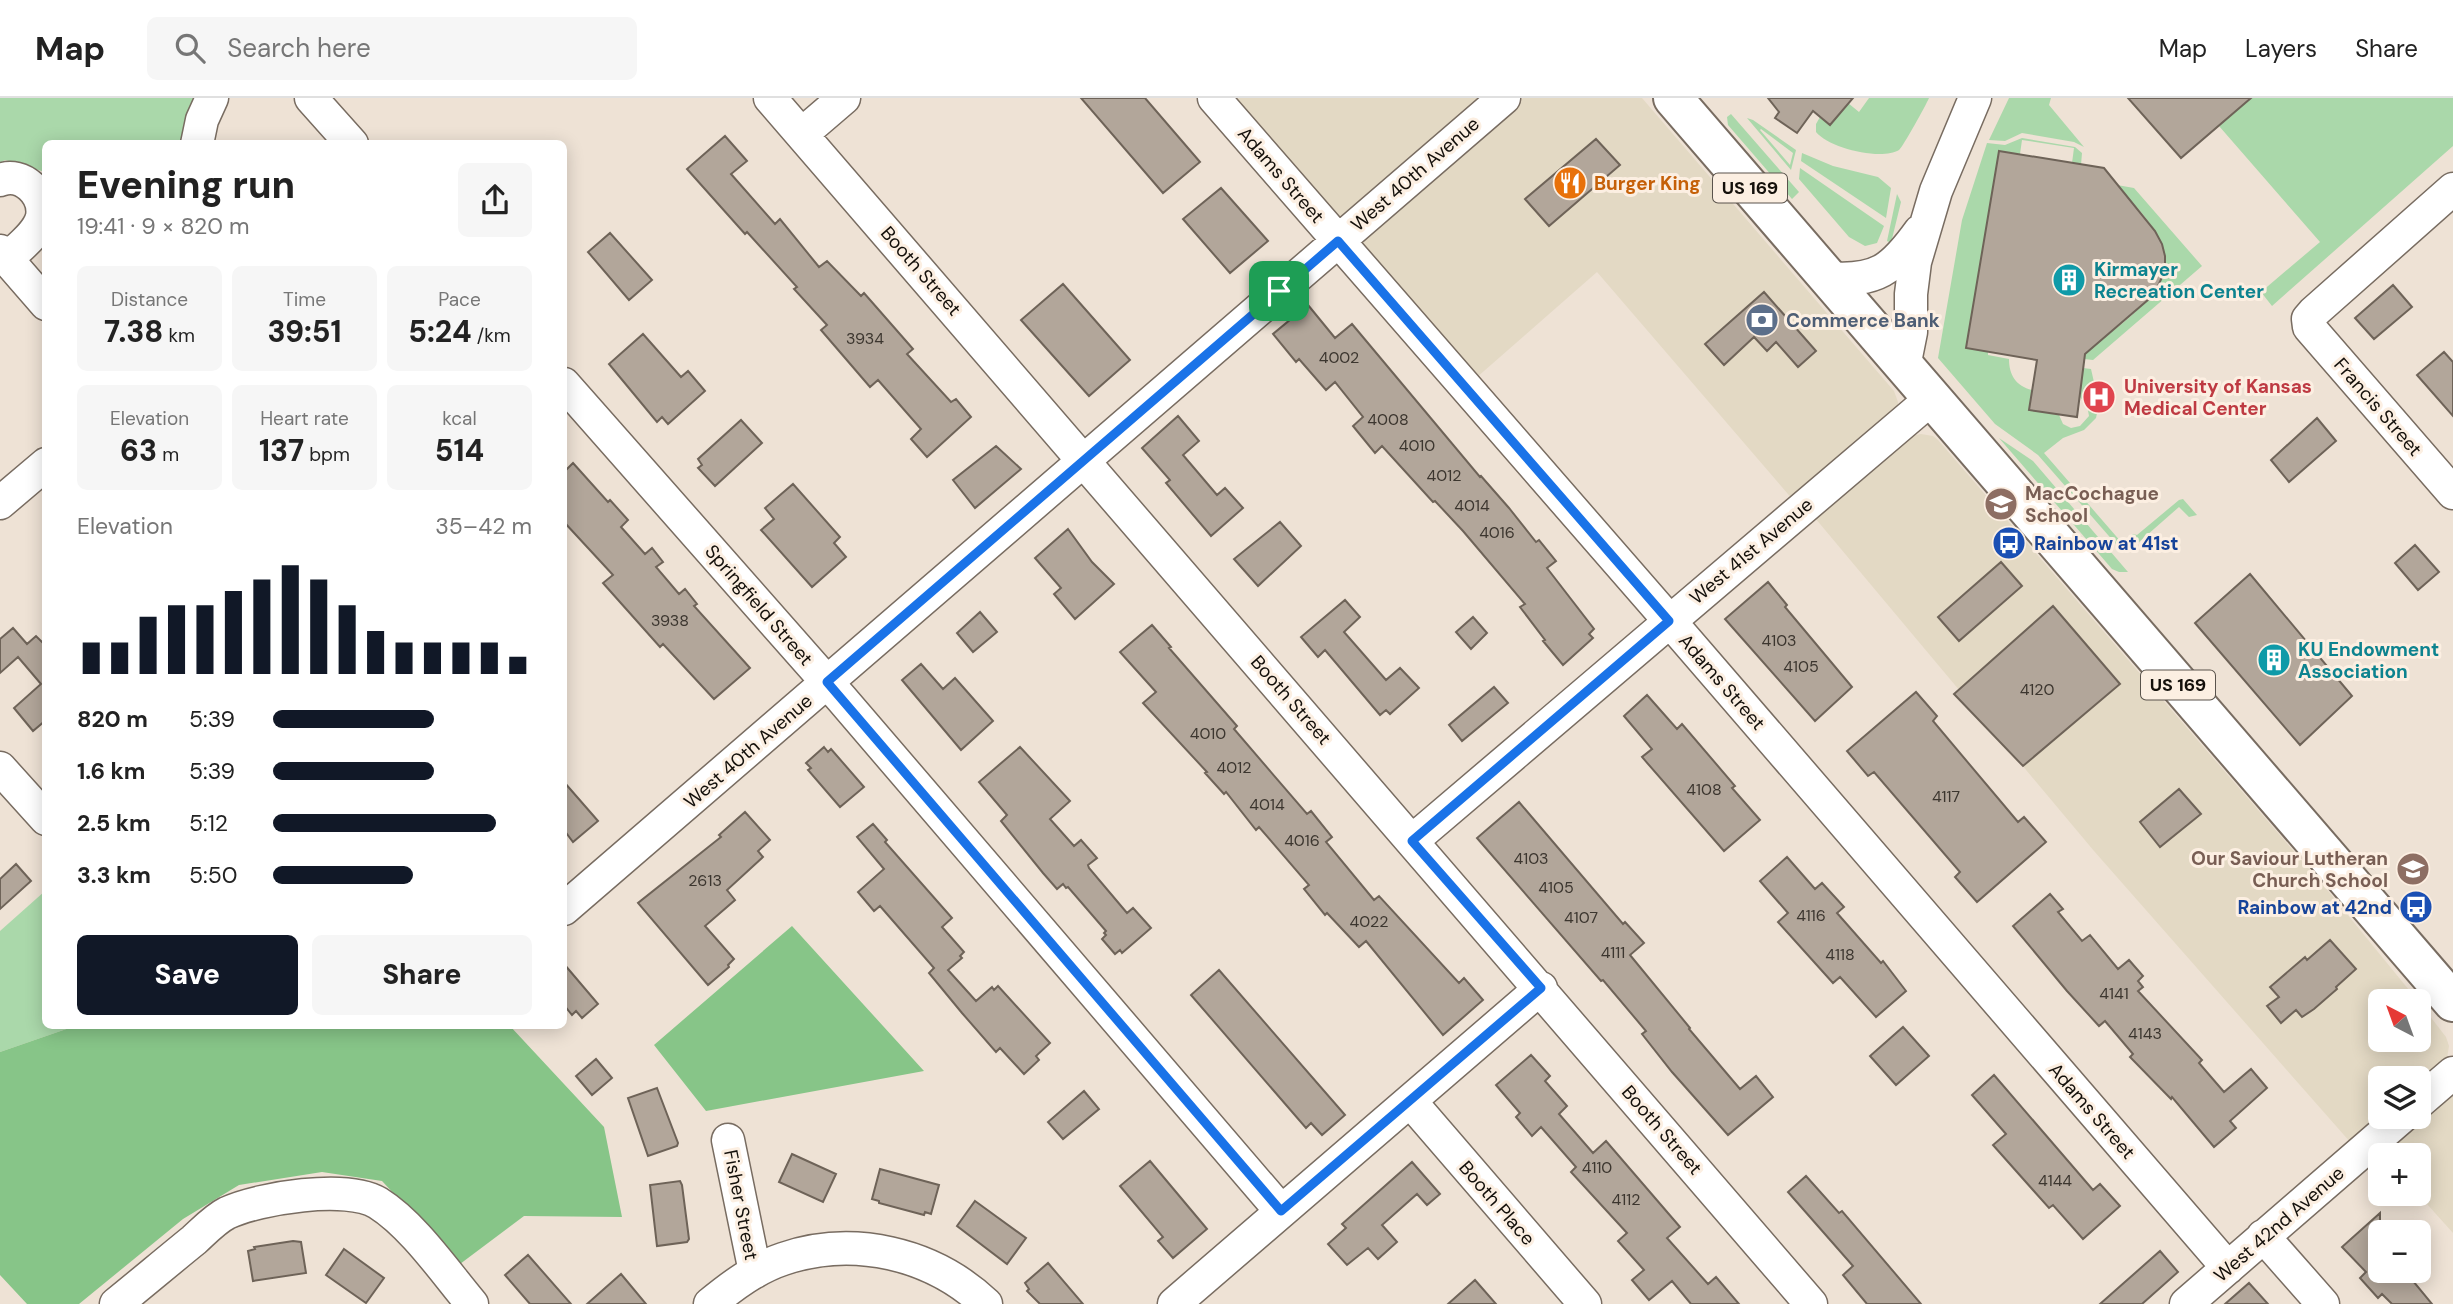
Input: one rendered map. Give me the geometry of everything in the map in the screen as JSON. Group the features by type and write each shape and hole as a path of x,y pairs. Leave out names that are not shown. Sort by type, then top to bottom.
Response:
{"main road":[{"name":"US 169","path":"1672,98 2453,1002"}],"street":[{"path":"198,140 202,120 212,98"},
{"path":"311,98 348,140"},
{"name":"Booth Street","path":"770,98 1811,1304"},
{"path":"802,134 844,98"},
{"name":"Adams Street","path":"1214,98 2228,1268"},
{"name":"West 40th Avenue","path":"567,901 827,682 1504,98"},
{"path":"1904,368 1911,332 1911,294 1915,262 1936,191 1975,98"},
{"path":"0,180 19,179 29,184 37,192 42,204 42,216 29,239 3,255 42,299"},
{"name":"Francis Street","path":"2453,189 2308,319 2309,327 2453,493"},
{"path":"1827,278 1849,280 1874,275 1890,267 1905,252 1926,221"},
{"name":"Springfield Street","path":"567,387 827,682 1281,1211"},
{"name":"West 41st Avenue","path":"1412,841 1931,399"},
{"path":"0,503 42,467"},
{"path":"0,768 42,815"},
{"path":"1174,1304 1541,988"},
{"path":"2431,1092 2453,1073"},
{"name":"Booth Place","path":"1410,1101 1585,1304"},
{"name":"West 42nd Avenue","path":"2186,1304 2388,1129"},
{"name":"Fisher Street","path":"728,1140 755,1272 782,1259 819,1250 873,1249 906,1256 945,1273 986,1304"},
{"path":"116,1304 225,1214 276,1199 322,1194 356,1196 376,1202 395,1216 472,1304"},
{"path":"2263,1236 2323,1304"},
{"path":"710,1304 755,1272"}],"shaded area":[{"path":"1219,98 1483,98 1338,221"},
{"path":"1523,98 1642,98 1894,391 1898,408 1794,501 1597,272 1476,378 1364,251 1361,243 1369,232"},
{"path":"1921,434 1933,436 1938,440 2329,892 2408,989 2368,989 2368,1052 2431,1052 2431,1018 2446,1037 2449,1046 2447,1058 2431,1075 2431,1066 2368,1066 2368,1127 2351,1143 2094,851 1810,512 1911,436"},
{"path":"2453,1087 2453,1233 2429,1206 2431,1206 2431,1143 2385,1143 2402,1129 2431,1129 2431,1105"}],"green space":[{"path":"0,98 197,98 184,140 42,140 42,171 5,160 0,163"},
{"path":"1869,98 1929,98 1899,150 1891,153 1868,153 1843,148 1816,132 1820,117 1830,125 1848,103 1859,112"},
{"path":"2009,98 2051,98 2049,105 2084,147 2074,142 2022,133 2005,141 1989,140"},
{"path":"2251,98 2453,98 2453,146 2272,306 2261,292 2320,242 2219,126"},
{"path":"1731,114 1799,192 1792,199 1728,125 1727,117"},
{"path":"1747,118 1796,150 1791,170","holes":["1761,129 1793,153 1790,165 1760,130"]},
{"path":"2022,138 2075,147 2082,153 2081,165 2072,163 2074,148 2022,140 2020,154 1999,151 1966,348 2009,359 2014,379 2032,390 2029,410 2059,415 2063,424 2071,428 2080,426 2089,416 2087,405 2080,397 2083,368 2091,369 2099,404 2096,418 2084,430 2063,438 2044,453 2122,543 2133,534 2137,535 2179,500 2183,499 2197,515 2189,517 2179,507 2130,550 2122,551 2038,455 1995,424 1938,358 1962,220 1987,143 2005,145"},
{"path":"1802,153 1833,166 1878,177 1891,188 1886,218 1801,161"},
{"path":"1800,168 1884,226 1877,243 1865,246 1849,237 1799,179"},
{"path":"2117,185 2134,188 2202,266 2093,360 2084,359 2085,353 2146,301 2164,268 2163,250 2155,231"},
{"path":"1897,194 1901,202 1891,243 1887,241"},
{"path":"1999,438 2033,461 2128,572 2112,569"},
{"path":"42,894 42,1029 66,1029 0,1052 0,931"},
{"path":"792,926 924,1071 706,1111 654,1045"},
{"path":"66,1029 513,1029 604,1127 622,1217 524,1216 460,1264 382,1181 322,1172 239,1185 183,1219 79,1304 27,1304 0,1275 0,1052"}],"building":[{"path":"1081,98 1145,98 1200,162 1163,193"},
{"path":"1768,98 1853,98 1830,125 1813,111 1797,133 1775,118 1779,112"},
{"path":"2128,98 2251,98 2181,158"},
{"path":"725,136 747,161 731,174 775,224 780,219 819,267 827,261 861,296 864,293 913,349 907,354 951,402 956,399 971,417 927,457 911,439 921,429 878,380 870,387 821,330 827,325 794,289 797,287 687,169"},
{"path":"1596,139 1620,165 1549,226 1525,199"},
{"name":"Kirmayer Recreation Center","path":"1999,151 2104,168 2155,231 2162,244 2165,271 2157,288 2149,299 2085,354 2077,417 2029,410 2037,360 1966,348"},
{"path":"1221,188 1268,241 1230,273 1183,219"},
{"path":"610,233 652,280 629,300 588,252"},
{"path":"1063,284 1130,360 1089,396 1021,320"},
{"path":"2393,285 2412,307 2374,339 2355,318"},
{"path":"1764,292 1816,351 1798,367 1776,342 1767,351 1754,337 1724,365 1705,344"},
{"path":"1308,305 1335,338 1352,324 1480,477 1556,561 1547,568 1594,629 1589,634 1593,638 1563,665 1520,607 1525,604 1463,531 1382,446 1375,453 1353,426 1363,417 1335,382 1326,390 1299,359 1296,362 1273,334"},
{"path":"643,334 681,377 688,371 705,391 668,424 662,417 657,422 609,364"},
{"path":"2444,352 2453,362 2453,416 2417,375"},
{"path":"1178,416 1199,441 1183,455 1217,495 1225,488 1243,508 1211,536 1166,483 1170,480 1142,448"},
{"path":"2317,418 2336,441 2289,482 2271,460"},
{"path":"741,420 762,443 715,486 698,468 702,465 698,459"},
{"path":"996,446 1021,469 975,508 953,480"},
{"path":"573,463 608,502 610,500 628,520 621,527 645,554 652,548 663,562 656,567 679,594 685,589 697,604 694,606 750,668 714,699 663,644 660,647 603,583 613,575 567,525 567,469"},
{"path":"793,484 840,537 834,543 846,557 812,587 761,530 774,519 765,508"},
{"path":"1280,522 1301,546 1258,586 1234,559"},
{"path":"1068,529 1092,562 1114,584 1075,619 1054,594 1061,588 1035,558"},
{"path":"2415,545 2439,572 2418,590 2395,563"},
{"path":"2001,562 2022,586 1959,641 1938,617"},
{"name":"KU Endowment Association","path":"2250,574 2352,696 2300,745 2195,623"},
{"path":"1768,582 1787,605 1785,607 1852,687 1815,721 1725,619"},
{"path":"1345,600 1360,617 1344,632 1386,680 1400,668 1419,688 1390,714 1386,710 1380,715 1325,650 1318,657 1301,637"},
{"path":"2053,606 2120,684 2023,766 1954,694"},
{"path":"980,612 997,632 973,652 957,633"},
{"path":"1473,617 1487,633 1471,649 1456,632"},
{"path":"1152,625 1237,726 1234,729 1307,814 1311,811 1332,837 1326,842 1374,900 1379,896 1459,983 1464,978 1483,1000 1443,1035 1366,941 1359,947 1327,913 1325,915 1304,889 1309,885 1259,827 1256,830 1226,792 1224,794 1143,703 1156,692 1120,652"},
{"path":"13,628 27,644 36,636 42,642 42,723 33,731 14,708 41,684 18,657 0,673 0,639"},
{"path":"921,664 943,689 955,678 993,721 961,750 902,680"},
{"path":"1494,687 1508,703 1462,741 1449,725"},
{"path":"1916,692 1937,716 1933,721 2018,822 2024,817 2046,842 1977,902 1955,877 1960,872 1874,772 1868,776 1847,751"},
{"path":"1647,695 1677,729 1682,724 1760,820 1724,851 1642,757 1652,749 1624,716"},
{"path":"824,747 828,752 831,749 864,787 840,807 808,770 811,768 806,763"},
{"path":"1020,747 1070,801 1050,819 1074,846 1081,840 1097,858 1088,865 1089,868 1127,913 1133,908 1151,928 1122,953 1120,950 1115,954 1102,939 1106,931 1068,887 1063,884 1057,889 1043,873 1001,821 1007,815 979,782"},
{"path":"567,785 598,821 573,842 567,834"},
{"path":"2179,789 2201,814 2160,847 2140,822"},
{"path":"1519,802 1623,924 1625,922 1644,943 1630,955 1740,1089 1756,1076 1773,1097 1728,1135 1672,1072 1642,1034 1646,1031 1603,980 1601,981 1477,838"},
{"path":"745,812 770,840 758,851 763,857 727,890 735,900 705,926 734,959 729,967 708,985 638,903 721,837 719,835"},
{"path":"873,824 887,840 885,842 952,918 942,927 964,952 960,956 962,958 948,970 976,1001 992,987 994,990 998,986 1050,1043 1036,1056 1039,1060 1024,1074 1000,1048 996,1052 962,1013 929,973 934,968 880,906 874,911 858,892 884,869 857,837"},
{"path":"1787,857 1815,889 1822,883 1844,907 1837,913 1881,963 1883,961 1906,991 1876,1017 1840,977 1833,983 1778,922 1788,913 1760,881"},
{"path":"16,864 31,881 0,909 0,879"},
{"path":"2050,894 2063,909 2058,912 2082,941 2090,935 2118,969 2129,960 2143,976 2138,981 2143,987 2138,991 2202,1060 2199,1063 2224,1092 2251,1069 2267,1088 2230,1121 2236,1128 2214,1147 2172,1097 2171,1099 2130,1057 2133,1054 2105,1021 2099,1026 2013,926"},
{"path":"2330,940 2356,969 2314,1009 2302,1017 2296,1010 2281,1023 2267,1006 2279,997 2270,987"},
{"path":"567,968 598,1004 582,1018 576,1011 572,1015 567,1009"},
{"path":"1219,970 1345,1115 1322,1135 1311,1123 1306,1128 1191,995"},
{"path":"1903,1027 1929,1056 1896,1085 1870,1056"},
{"path":"1531,1055 1550,1076 1545,1081 1567,1106 1559,1114 1593,1153 1606,1141 1680,1227 1667,1238 1708,1284 1716,1277 1739,1304 1691,1304 1672,1281 1649,1300 1632,1280 1644,1270 1618,1241 1627,1233 1571,1172 1576,1167 1541,1127 1532,1136 1516,1117 1520,1113 1496,1085"},
{"path":"596,1059 612,1078 592,1095 576,1076"},
{"path":"1994,1075 2093,1190 2100,1184 2120,1206 2083,1239 2053,1205 2049,1208 1993,1145 2006,1134 1972,1095"},
{"path":"657,1088 678,1143 677,1146 648,1156 628,1098"},
{"path":"1084,1091 1099,1109 1063,1139 1048,1122"},
{"path":"792,1154 836,1174 823,1202 779,1182"},
{"path":"1150,1161 1207,1229 1173,1258 1158,1241 1163,1237 1120,1186"},
{"path":"1412,1162 1440,1194 1427,1205 1417,1194 1382,1225 1397,1242 1378,1259 1368,1248 1347,1265 1328,1244 1346,1228 1342,1224"},
{"path":"880,1169 939,1185 931,1214 925,1212 924,1215 872,1199"},
{"path":"1806,1176 1839,1213 1842,1211 1921,1304 1867,1304 1843,1275 1853,1266 1788,1192"},
{"path":"680,1181 689,1239 687,1242 657,1246 650,1185"},
{"path":"975,1201 1026,1238 1007,1264 957,1226"},
{"path":"2368,1224 2368,1283 2415,1283 2432,1304 2392,1304 2382,1294 2378,1298 2360,1278 2366,1272 2342,1247"},
{"path":"301,1242 306,1273 253,1281 248,1251 255,1249 254,1247"},
{"path":"344,1249 384,1278 366,1303 326,1275"},
{"path":"2160,1251 2178,1272 2142,1304 2100,1304"},
{"path":"528,1255 571,1304 530,1304 505,1275"},
{"path":"1048,1263 1083,1304 1040,1304 1027,1291 1029,1289 1025,1283"},
{"path":"621,1274 646,1304 587,1304"},
{"path":"1475,1280 1496,1304 1448,1304"},
{"path":"2249,1283 2268,1304 2225,1304"}],"place":[{"name":"Burger King","path":"1570,183"},
{"name":"Kirmayer Recreation Center","path":"2069,280"},
{"name":"Commerce Bank","path":"1762,320"},
{"name":"University of Kansas Medical Center","path":"2099,397"},
{"name":"MacCochague School","path":"2001,504"},
{"name":"Rainbow at 41st","path":"2009,543"},
{"name":"KU Endowment Association","path":"2274,660"},
{"name":"Our Saviour Lutheran Church School","path":"2413,869"},
{"name":"Rainbow at 42nd","path":"2416,907"}],"route":[{"path":"1338,241 1669,621 1412,841 1541,988 1281,1211 827,682 1279,291 1338,241"}]}
